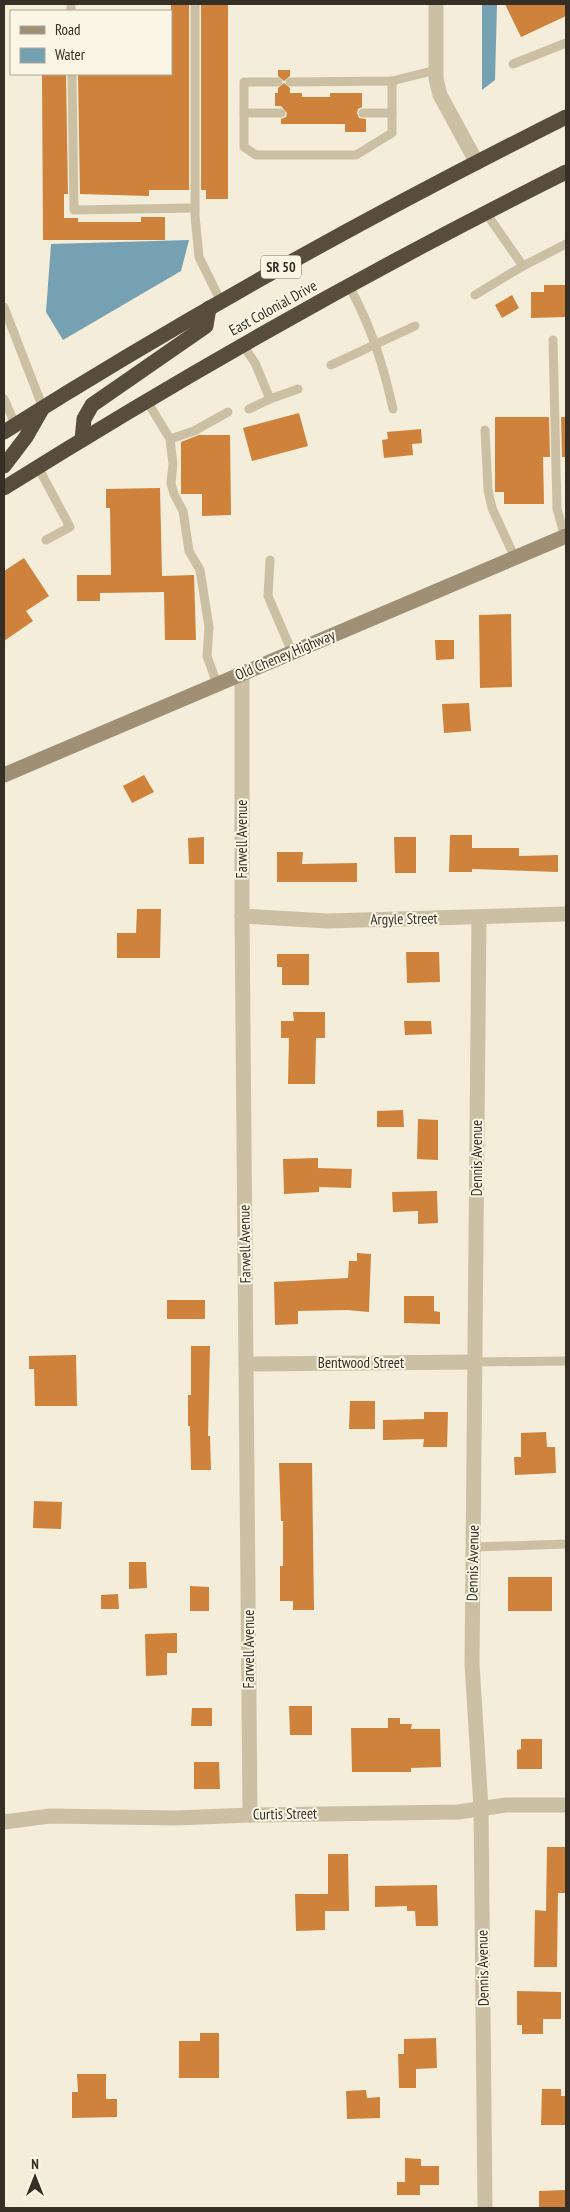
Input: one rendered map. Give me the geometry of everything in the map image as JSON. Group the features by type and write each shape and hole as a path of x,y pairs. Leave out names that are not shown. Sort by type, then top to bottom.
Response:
{"highway":[{"name":"East Colonial Drive","path":"9,428 215,305 399,203 566,117"},
{"path":"525,192 566,160"},
{"name":"East Colonial Drive","path":"4,488 243,345 349,286 566,172"},
{"path":"82,440 84,419 92,405 206,326 215,305"},
{"path":"4,466 26,437 43,408"}],"street":[{"path":"436,4 436,70 440,95 477,162"},
{"name":"Old Cheney Highway","path":"4,775 566,536"},
{"name":"Farwell Avenue","path":"242,674 242,916 250,1814"},
{"name":"Argyle Street","path":"242,916 328,921 566,914"},
{"name":"Dennis Avenue","path":"479,918 472,1664 481,1808 486,2208"},
{"name":"Bentwood Street","path":"246,1364 476,1362"},
{"name":"Curtis Street","path":"4,1822 50,1816 177,1818 250,1814 458,1812 506,1805 566,1805"}],"lane":[{"path":"195,4 195,208 199,257 215,305"},
{"path":"514,64 566,43"},
{"path":"290,82 392,81 436,70"},
{"path":"72,75 74,210 195,208"},
{"path":"278,82 244,82 244,147 256,155 356,155 392,133 392,81"},
{"path":"362,113 392,114"},
{"path":"244,114 281,114"},
{"path":"486,213 523,266"},
{"path":"475,295 523,266 566,244"},
{"path":"349,286 359,304 382,362 393,409"},
{"path":"4,307 43,408"},
{"path":"331,365 374,343 415,326"},
{"path":"553,340 557,509 566,536"},
{"path":"243,345 255,363 270,399"},
{"path":"249,409 298,389"},
{"path":"4,399 9,428"},
{"path":"147,401 170,439 171,483 182,511 189,551 200,570 209,627 207,656 217,684"},
{"path":"170,439 194,431 228,412"},
{"path":"485,430 488,490 492,508 515,558"},
{"path":"38,467 70,527 46,540"},
{"path":"270,560 268,596 292,652"},
{"path":"476,1362 566,1361"},
{"path":"474,1547 566,1544"}],"water":[{"path":"482,4 497,4 495,80 482,90"},
{"path":"189,240 181,271 63,340 46,312 51,244"}],"building":[{"path":"171,4 189,4 189,190 149,190 149,196 80,194 78,75 172,75"},
{"path":"201,4 228,4 228,199 206,199 206,190 201,190"},
{"path":"505,4 566,4 566,16 521,37"},
{"path":"278,70 290,70 290,76 284,81 278,76"},
{"path":"42,75 66,75 68,194 64,194 64,218 78,218 78,222 141,222 141,217 165,217 165,240 43,240"},
{"path":"284,83 290,88 290,93 302,93 302,97 330,97 330,93 362,93 362,107 358,109 357,113 359,118 366,119 366,132 345,132 345,124 281,124 281,119 286,117 287,113 281,106 275,106 275,93 278,93 278,88"},
{"path":"544,285 566,285 566,317 531,318 531,292 544,292"},
{"path":"512,295 519,308 502,318 495,305"},
{"path":"299,413 308,446 252,461 243,428"},
{"path":"495,417 549,417 550,457 543,457 544,504 504,504 504,492 495,492"},
{"path":"561,417 566,417 566,457 562,457"},
{"path":"421,429 422,443 412,444 413,455 384,458 382,440 388,439 387,432"},
{"path":"199,435 230,435 231,515 202,516 202,494 181,494 181,442"},
{"path":"160,488 162,576 194,575 196,640 165,640 164,592 100,593 100,601 77,601 77,575 111,575 110,508 106,508 106,489"},
{"path":"24,558 49,596 26,611 33,621 4,641 4,571"},
{"path":"511,614 512,687 480,688 479,615"},
{"path":"435,640 454,640 454,659 436,660"},
{"path":"469,703 471,731 444,733 442,704"},
{"path":"144,775 154,792 132,803 123,786"},
{"path":"450,835 472,835 472,848 519,848 519,856 558,855 558,872 472,869 472,872 449,872"},
{"path":"204,837 204,864 189,864 188,838"},
{"path":"394,837 416,837 416,873 395,873"},
{"path":"277,852 303,852 302,864 357,863 357,882 277,882"},
{"path":"137,909 161,909 160,958 117,958 117,933 136,933"},
{"path":"406,952 439,952 440,982 407,983"},
{"path":"277,954 309,954 309,985 282,985 282,967 277,967"},
{"path":"293,1012 325,1012 325,1038 316,1038 315,1084 288,1084 289,1038 281,1038 281,1021 294,1021"},
{"path":"404,1021 431,1021 432,1034 405,1035"},
{"path":"403,1110 404,1127 377,1127 377,1111"},
{"path":"418,1119 438,1120 438,1160 417,1159"},
{"path":"318,1158 318,1168 352,1169 351,1188 319,1187 319,1192 284,1194 283,1159"},
{"path":"437,1191 438,1223 418,1224 418,1211 393,1212 392,1192"},
{"path":"357,1253 371,1254 369,1312 347,1310 298,1311 298,1324 275,1325 274,1282 348,1278 349,1261 357,1261"},
{"path":"404,1296 434,1296 434,1311 440,1312 440,1324 404,1323"},
{"path":"167,1300 205,1300 205,1319 167,1319"},
{"path":"191,1346 210,1346 208,1436 210,1436 211,1470 191,1470 188,1395 191,1395"},
{"path":"76,1355 77,1406 35,1406 34,1369 29,1369 29,1356"},
{"path":"350,1401 375,1401 375,1429 349,1429"},
{"path":"424,1412 448,1412 447,1447 423,1447 424,1439 383,1440 383,1420 424,1419"},
{"path":"546,1432 547,1447 555,1447 556,1473 515,1475 514,1457 521,1457 521,1433"},
{"path":"279,1463 312,1463 314,1610 293,1610 293,1601 280,1601 280,1566 283,1566 283,1521 281,1521"},
{"path":"34,1501 62,1502 61,1529 33,1528"},
{"path":"129,1562 146,1562 147,1588 129,1589"},
{"path":"508,1577 552,1577 552,1611 508,1611"},
{"path":"190,1586 209,1587 209,1611 190,1611"},
{"path":"118,1594 119,1609 101,1609 101,1595"},
{"path":"177,1633 177,1653 167,1653 167,1675 146,1676 145,1634"},
{"path":"289,1706 312,1706 312,1735 290,1735"},
{"path":"192,1708 212,1708 212,1726 191,1726"},
{"path":"388,1718 400,1718 400,1724 412,1724 411,1729 440,1729 441,1767 411,1768 411,1772 352,1772 351,1728 388,1728"},
{"path":"521,1739 542,1739 542,1769 517,1769 517,1750 521,1749"},
{"path":"194,1762 219,1762 220,1789 194,1789"},
{"path":"547,1847 566,1847 566,1893 558,1893 557,1967 534,1967 535,1910 546,1911"},
{"path":"328,1854 348,1854 349,1911 325,1911 325,1930 296,1931 295,1894 328,1894"},
{"path":"437,1885 438,1926 416,1926 415,1911 407,1911 407,1906 375,1907 375,1886"},
{"path":"517,1991 561,1992 561,2019 543,2019 543,2034 522,2034 522,2025 517,2025"},
{"path":"200,2033 219,2033 219,2078 179,2078 179,2041 200,2041"},
{"path":"436,2038 437,2068 416,2069 416,2088 399,2088 398,2054 404,2054 404,2039"},
{"path":"77,2074 106,2074 106,2099 117,2099 117,2117 72,2118 72,2092 78,2092"},
{"path":"542,2089 561,2089 561,2096 566,2096 566,2125 541,2125"},
{"path":"366,2090 367,2098 380,2097 380,2118 347,2119 346,2091"},
{"path":"405,2158 421,2159 421,2166 439,2166 439,2185 420,2185 420,2195 397,2195 397,2182 405,2182"},
{"path":"566,2190 566,2208 539,2208 539,2191"}]}
